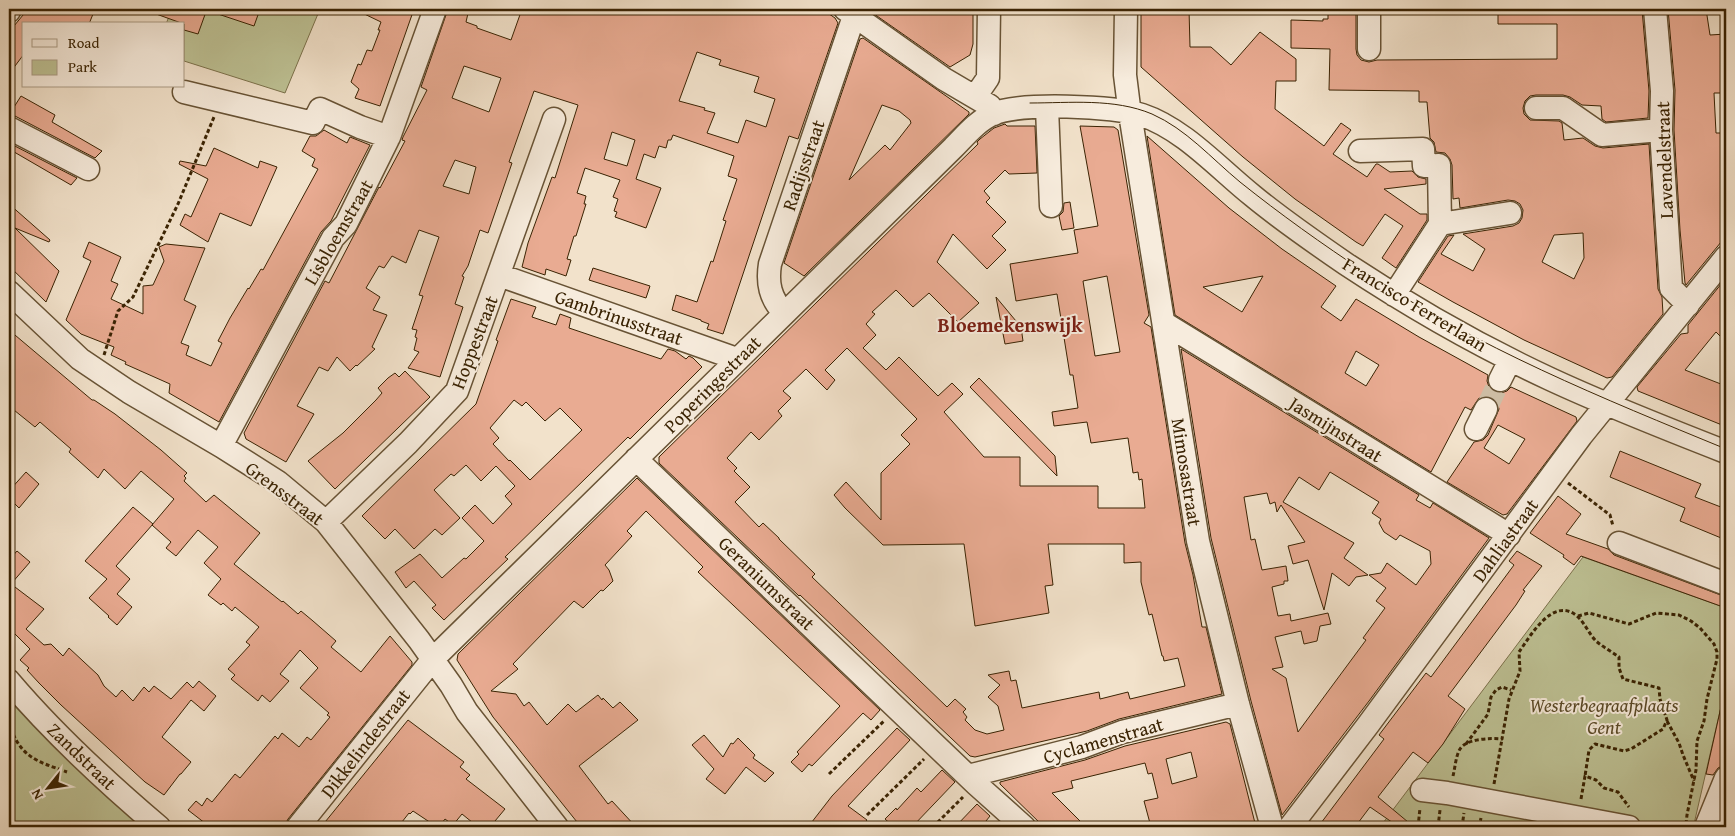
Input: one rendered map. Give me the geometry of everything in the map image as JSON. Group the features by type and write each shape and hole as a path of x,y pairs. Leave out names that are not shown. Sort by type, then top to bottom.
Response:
{"street":[{"name":"Lisbloemstraat","path":"221,446 333,238 346,224 389,138 435,9"},
{"path":"974,97 988,78 990,9"},
{"name":"Mimosastraat","path":"1126,9 1125,75 1130,112 1198,541 1238,704 1272,827"},
{"path":"1369,9 1369,49"},
{"name":"Lavendelstraat","path":"1655,9 1662,91 1661,130 1671,288 1688,306"},
{"path":"850,12 944,79 990,106 994,114"},
{"name":"Radijsstraat","path":"784,313 771,294 769,285 770,264 850,12"},
{"path":"184,92 313,122 320,109 389,138"},
{"name":"Francisco Ferrerlaan","path":"994,114 1014,108 1107,108 1130,112 1157,121 1182,136 1299,232 1425,314 1510,360 1607,404 1726,452"},
{"path":"1047,108 1050,206"},
{"path":"1536,108 1563,108 1602,135 1661,130"},
{"name":"Poperingestraat","path":"433,659 972,129 994,114"},
{"name":"Hoppestraat","path":"326,522 408,443 457,391 554,119"},
{"path":"9,128 88,168"},
{"path":"1360,151 1423,149 1424,166 1439,165 1440,224 1394,295"},
{"path":"1440,224 1510,213"},
{"name":"Dahliastraat","path":"1290,827 1554,472 1726,258"},
{"name":"Gambrinusstraat","path":"499,275 737,359"},
{"name":"Grensstraat","path":"9,292 80,359 130,392 278,482 326,522 433,659 467,712 556,827"},
{"name":"Jasmijnstraat","path":"1164,323 1509,535"},
{"path":"1500,380 1510,360"},
{"path":"1476,429 1486,409"},
{"name":"Geraniumstraat","path":"636,459 972,780 1024,827"},
{"path":"1619,543 1726,584"},
{"name":"Dikkelindestraat","path":"298,827 433,659"},
{"name":"Zandstraat","path":"9,681 85,760 159,827"},
{"name":"Cyclamenstraat","path":"972,780 1082,747 1122,732 1238,704"},
{"path":"1422,790 1579,818 1631,819"},
{"path":"1706,827 1724,792"}],"path":[{"path":"98,371 118,311 133,297 178,204 222,101"},
{"path":"1554,472 1610,515 1619,543"},
{"path":"1483,800 1492,792 1498,768 1511,690 1520,671 1519,652 1546,618 1555,611 1567,610 1578,616 1596,641 1619,657 1619,668 1623,679 1659,688 1660,700 1667,720 1679,743 1694,781"},
{"path":"1578,616 1589,613 1629,624 1656,613 1679,615 1695,624 1714,644 1717,660 1707,699 1704,721 1697,742 1698,757 1686,815 1686,827"},
{"path":"1447,793 1460,749 1466,744 1488,714 1491,697 1496,690 1502,687 1511,690"},
{"path":"829,774 897,708"},
{"path":"1579,818 1585,809 1585,804 1580,798 1589,750 1595,744 1624,752 1632,749 1663,729 1667,720"},
{"path":"9,722 11,736 18,746 37,762 72,773"},
{"path":"1466,744 1491,738 1502,739"},
{"path":"867,815 937,746"},
{"path":"1584,776 1596,780 1604,788 1618,792 1623,796 1631,819"},
{"path":"934,827 972,780"}],"green space":[{"path":"172,9 320,9 285,93 185,61 185,22 167,22"},
{"name":"Westerbegraafplaats Gent","path":"1583,557 1726,608 1726,685 1694,824 1700,827 1380,827"},
{"path":"9,686 154,827 9,827"}],"building":[{"path":"28,9 95,9 90,22 22,22 22,57 9,74 9,32"},
{"path":"207,9 198,34 185,30 185,22 178,22 145,10"},
{"path":"210,9 249,9 259,12 254,26 209,11"},
{"path":"354,9 414,9 380,106 355,98 359,89 351,82 358,64 361,65 367,50 372,51 381,22"},
{"path":"448,9 469,9 466,22 511,40 522,9 822,9 835,18 838,23 798,139 789,136 723,334 707,329 709,324 701,320 672,310 676,295 697,302 711,261 713,262 726,221 723,220 737,179 728,176 734,156 673,135 671,140 668,140 666,148 659,146 655,158 644,154 636,179 661,188 646,228 615,217 617,212 614,211 618,199 613,197 620,180 585,168 577,193 586,196 584,204 586,204 567,259 571,260 566,276 546,269 545,275 522,267 528,243 552,177 555,178 578,105 534,91 509,162 512,163 488,233 480,230 468,266 462,276 464,277 455,304 463,307 440,377 408,368 419,352 414,350 417,330 412,329 423,296 419,295 439,237 419,230 406,263 392,256 384,268 379,266 366,288 380,297 373,310 387,315 372,347 375,349 350,371 337,357 328,371 319,367 297,406 314,414 286,462 246,439 244,433 325,281 329,283 405,141 402,140 403,137 427,90 421,87","holes":["697,52 721,60 719,65 759,77 754,92 775,99 766,127 746,120 738,143 707,133 715,113 704,110 705,108 679,101","464,66 501,78 489,112 452,98","612,132 635,140 627,166 604,159","455,160 476,167 469,194 443,186"]},
{"path":"867,9 973,9 973,44 970,55 950,67"},
{"path":"1141,9 1189,9 1190,47 1211,47 1231,65 1260,32 1296,59 1296,81 1276,81 1275,109 1324,146 1341,123 1351,130 1333,154 1367,177 1376,164 1378,164 1390,172 1412,171 1418,177 1426,179 1426,184 1384,189 1420,214 1427,214 1427,220 1396,268 1382,258 1403,226 1385,214 1363,246 1356,242 1295,199 1243,157 1141,67"},
{"path":"1328,9 1356,9 1357,55 1361,60 1369,62 1377,60 1557,59 1557,24 1498,24 1498,9 1642,9 1649,91 1648,118 1606,122 1602,119 1601,106 1582,105 1563,95 1530,96 1525,101 1523,108 1524,114 1530,120 1559,121 1562,123 1564,140 1583,138 1595,146 1603,148 1649,144 1658,289 1662,297 1663,314 1612,377 1607,378 1524,340 1418,282 1448,236 1454,235 1441,254 1473,271 1485,249 1463,234 1513,226 1519,223 1523,210 1520,204 1508,200 1460,208 1459,198 1453,199 1452,165 1450,159 1445,153 1436,152 1434,142 1430,138 1427,102 1419,102 1419,91 1329,90 1330,49 1291,48 1291,20 1323,21 1323,19 1328,19","holes":["1583,233 1584,258 1574,279 1542,262 1554,235"]},
{"path":"1668,9 1706,9 1710,35 1726,34 1726,93 1714,93 1716,133 1726,133 1726,236 1686,285 1680,230 1674,130 1675,90"},
{"path":"863,38 969,112 969,114 804,276 784,263 860,39","holes":["882,105 899,111 911,123 890,150 885,145 849,180"]},
{"path":"21,96 55,115 52,122 102,151 95,158 15,116 9,115"},
{"path":"1005,124 1007,126 1035,126 1037,173 1009,174 1005,170 984,191 990,198 986,202 1006,222 992,236 1006,250 987,269 953,234 937,262 979,303 958,322 929,293 913,307 896,290 872,312 875,314 866,324 876,335 863,348 886,370 899,357 938,396 952,383 963,394 944,412 984,457 1020,457 1020,486 1098,486 1098,508 1145,508 1142,479 1139,480 1138,472 1133,473 1128,438 1091,443 1087,422 1054,426 1052,412 1078,408 1073,375 1070,375 1057,294 1016,301 1010,264 1078,253 1074,230 1098,226 1080,126 1114,127 1118,130 1149,315 1144,323 1151,327 1185,543 1202,627 1206,627 1222,694 1119,719 1087,731 975,757 970,756 799,596 659,463 659,457 978,144 977,142 980,139 994,128","holes":["1107,276 1120,352 1095,356 1083,281","847,348 917,419 901,435 910,444 881,473 881,520 846,482 834,495 845,508 883,545 964,544 975,626 1049,613 1045,586 1053,585 1048,544 1124,544 1124,563 1141,562 1141,582 1149,615 1152,614 1164,661 1178,658 1185,686 1130,699 1128,692 1100,699 1099,692 1022,708 1016,680 1011,681 1009,671 988,675 1000,685 988,697 998,706 1004,730 987,734 975,730 965,720 967,717 963,712 966,709 955,699 947,707 812,577 815,574 779,538 763,523 759,527 735,502 750,487 734,471 737,468 727,458 751,432 759,440 782,416 778,411 791,398 783,391 806,369 827,390 835,380 825,370"]},
{"path":"324,130 347,143 350,137 370,145 331,221 321,232 219,422 169,393 170,384 125,364 126,362 111,355 114,347 81,334 66,320 91,261 83,257 89,242 121,257 111,281 118,284 111,299 143,314 143,286 153,285 164,261 159,247 166,244 205,248 184,300 196,306 181,343 189,346 186,355 211,366 222,343 218,341 230,318 261,269 263,270 318,169 312,166 315,159 302,151 310,136 316,136"},
{"path":"1147,136 1229,208 1282,249 1336,286 1321,307 1341,321 1356,299 1488,375 1489,387 1494,391 1501,393 1511,387 1576,417 1577,421 1507,514 1503,515 1447,482 1474,442 1483,440 1488,435 1499,409 1497,402 1492,398 1486,396 1479,398 1471,410 1465,407 1431,472 1175,315","holes":["1263,276 1242,312 1203,287","1356,351 1379,365 1366,386 1345,373","1498,425 1525,439 1509,464 1484,448"]},
{"path":"9,143 77,178 71,185 9,149"},
{"path":"214,148 258,168 260,161 277,167 251,226 220,213 208,242 180,225 185,214 191,217 208,179 179,164 180,161 206,166"},
{"path":"1070,202 1074,228 1062,230 1059,216 1063,212 1064,203"},
{"path":"9,204 50,240 49,242 15,228 59,271 46,302 9,266"},
{"path":"593,268 650,286 646,298 589,280"},
{"path":"1726,278 1726,329 1720,336 1716,332 1685,370 1726,386 1726,421 1723,420 1722,425 1638,391 1637,387 1681,334 1688,333 1688,325"},
{"path":"996,297 1021,327 1023,341 1005,344"},
{"path":"511,299 536,307 532,317 556,325 560,314 571,318 569,328 661,359 668,349 675,351 686,359 689,356 693,358 702,367 630,439 628,437 505,557 508,559 444,620 432,608 436,605 414,581 406,588 395,572 420,554 442,578 464,558 466,559 484,541 462,518 475,505 493,524 512,504 505,496 515,486 496,466 481,481 466,465 454,476 451,474 434,490 460,518 442,535 435,529 414,549 395,529 385,539 362,516 476,404 498,341 496,340","holes":["514,400 522,406 526,402 545,421 560,408 582,430 530,480 493,444 499,438 490,428"]},
{"path":"9,330 92,400 115,414 161,450 187,473 184,476 186,478 184,481 206,502 214,495 260,533 234,564 298,614 301,611 313,621 336,641 331,647 361,672 390,636 412,662 412,665 288,819 284,827 210,827 188,810 196,801 202,806 207,798 212,802 235,774 240,778 275,736 278,739 282,733 299,747 307,737 311,740 330,717 327,715 329,713 300,688 318,668 300,650 280,674 289,681 270,702 262,695 258,701 231,679 235,675 228,669 250,645 246,642 259,627 235,607 232,611 223,603 221,605 208,595 221,579 204,563 218,547 198,530 176,556 166,548 171,542 152,525 174,499 141,471 125,489 104,469 98,478 69,452 71,449 40,422 35,427 9,406"},
{"path":"1181,349 1419,495 1416,500 1430,508 1433,503 1489,538 1282,815 1251,701 1211,538","holes":["1330,472 1379,502 1372,513 1381,519 1379,523 1384,532 1396,540 1400,535 1430,551 1431,564 1416,585 1387,563 1381,573 1369,575 1386,588 1376,601 1385,608 1363,638 1366,640 1298,732 1286,678 1272,669 1283,667 1275,637 1301,631 1304,644 1317,641 1320,626 1331,624 1328,613 1291,621 1290,614 1278,616 1272,587 1288,581 1286,566 1262,570 1255,539 1251,540 1244,497 1267,493 1270,504 1275,502 1277,512 1281,505 1305,542 1288,546 1293,564 1308,560 1324,610 1332,573 1349,586 1356,577 1368,575 1344,558 1354,543 1283,502 1299,477 1319,490"]},
{"path":"405,371 430,397 335,489 308,461 343,433 376,400 382,393 378,388 388,378 395,373 399,377"},
{"path":"979,378 1055,456 1057,476 970,387"},
{"path":"1620,451 1701,484 1695,497 1726,509 1726,540 1680,521 1685,508 1610,477"},
{"path":"26,472 39,484 19,508 9,498 9,491"},
{"path":"637,478 880,710 871,720 863,713 812,766 809,764 802,772 791,762 799,754 797,752 840,706 698,572 703,567 646,511 627,531 632,536 605,565 613,581 583,608 574,601 513,664 518,669 491,691 516,694 524,706 529,702 547,725 568,704 576,712 598,695 613,708 620,702 638,720 579,766 608,804 612,801 636,827 581,827 493,717 457,660 458,654"},
{"path":"1558,496 1581,514 1566,534 1608,549 1614,555 1726,597 1726,608 1581,556 1574,565 1563,557 1564,555 1530,533"},
{"path":"133,507 153,524 116,566 130,579 117,594 132,607 117,625 89,598 107,579 85,561"},
{"path":"17,551 30,562 11,584 44,609 26,629 44,645 51,644 63,656 69,648 98,675 104,686 116,697 122,690 133,701 144,687 149,692 154,686 171,699 187,682 193,688 199,681 216,696 204,711 191,700 162,737 191,762 164,795 145,782 61,705 27,670 29,668 20,660 30,649 9,628 9,623 13,618 9,614 9,560"},
{"path":"1517,551 1542,566 1523,590 1525,591 1516,605 1448,696 1465,709 1443,744 1428,763 1413,752 1378,797 1408,822 1404,827 1399,827 1370,807 1355,827 1318,827 1384,739 1379,735 1426,673 1431,677 1514,565 1509,561"},
{"path":"1721,707 1726,708 1726,749 1722,766 1713,775 1706,774"},
{"path":"408,720 464,762 460,767 470,775 466,779 505,809 490,827 478,827 462,814 453,825 445,819 437,827 413,811 409,813 398,827 321,827"},
{"path":"1226,722 1230,724 1256,827 1151,827 1144,801 1158,798 1152,773 1148,774 1145,763 1071,781 1073,788 1052,793 1086,827 1044,827 1000,784 1000,782 1085,760 1125,746","holes":["1191,752 1197,777 1172,784 1166,759"]},
{"path":"897,728 910,740 848,806 867,820 861,827 808,827 832,796"},
{"path":"704,735 723,757 731,743 733,744 738,738 755,755 753,758 774,773 765,782 746,767 725,794 706,779 714,769 692,745"},
{"path":"942,770 955,782 912,827 894,827 885,819 896,808 897,810 917,788 921,792"},
{"path":"977,804 990,816 986,821 993,827 955,827"}],"tunnel":[{"path":"1486,409 1500,380"}],"tram line":[{"path":"1030,103 1107,103 1152,114 1187,136 1240,182 1301,229 1409,300 1452,325 1541,370 1633,411 1726,449"}],"district":[{"name":"Bloemekenswijk","path":"1010,325"}]}
